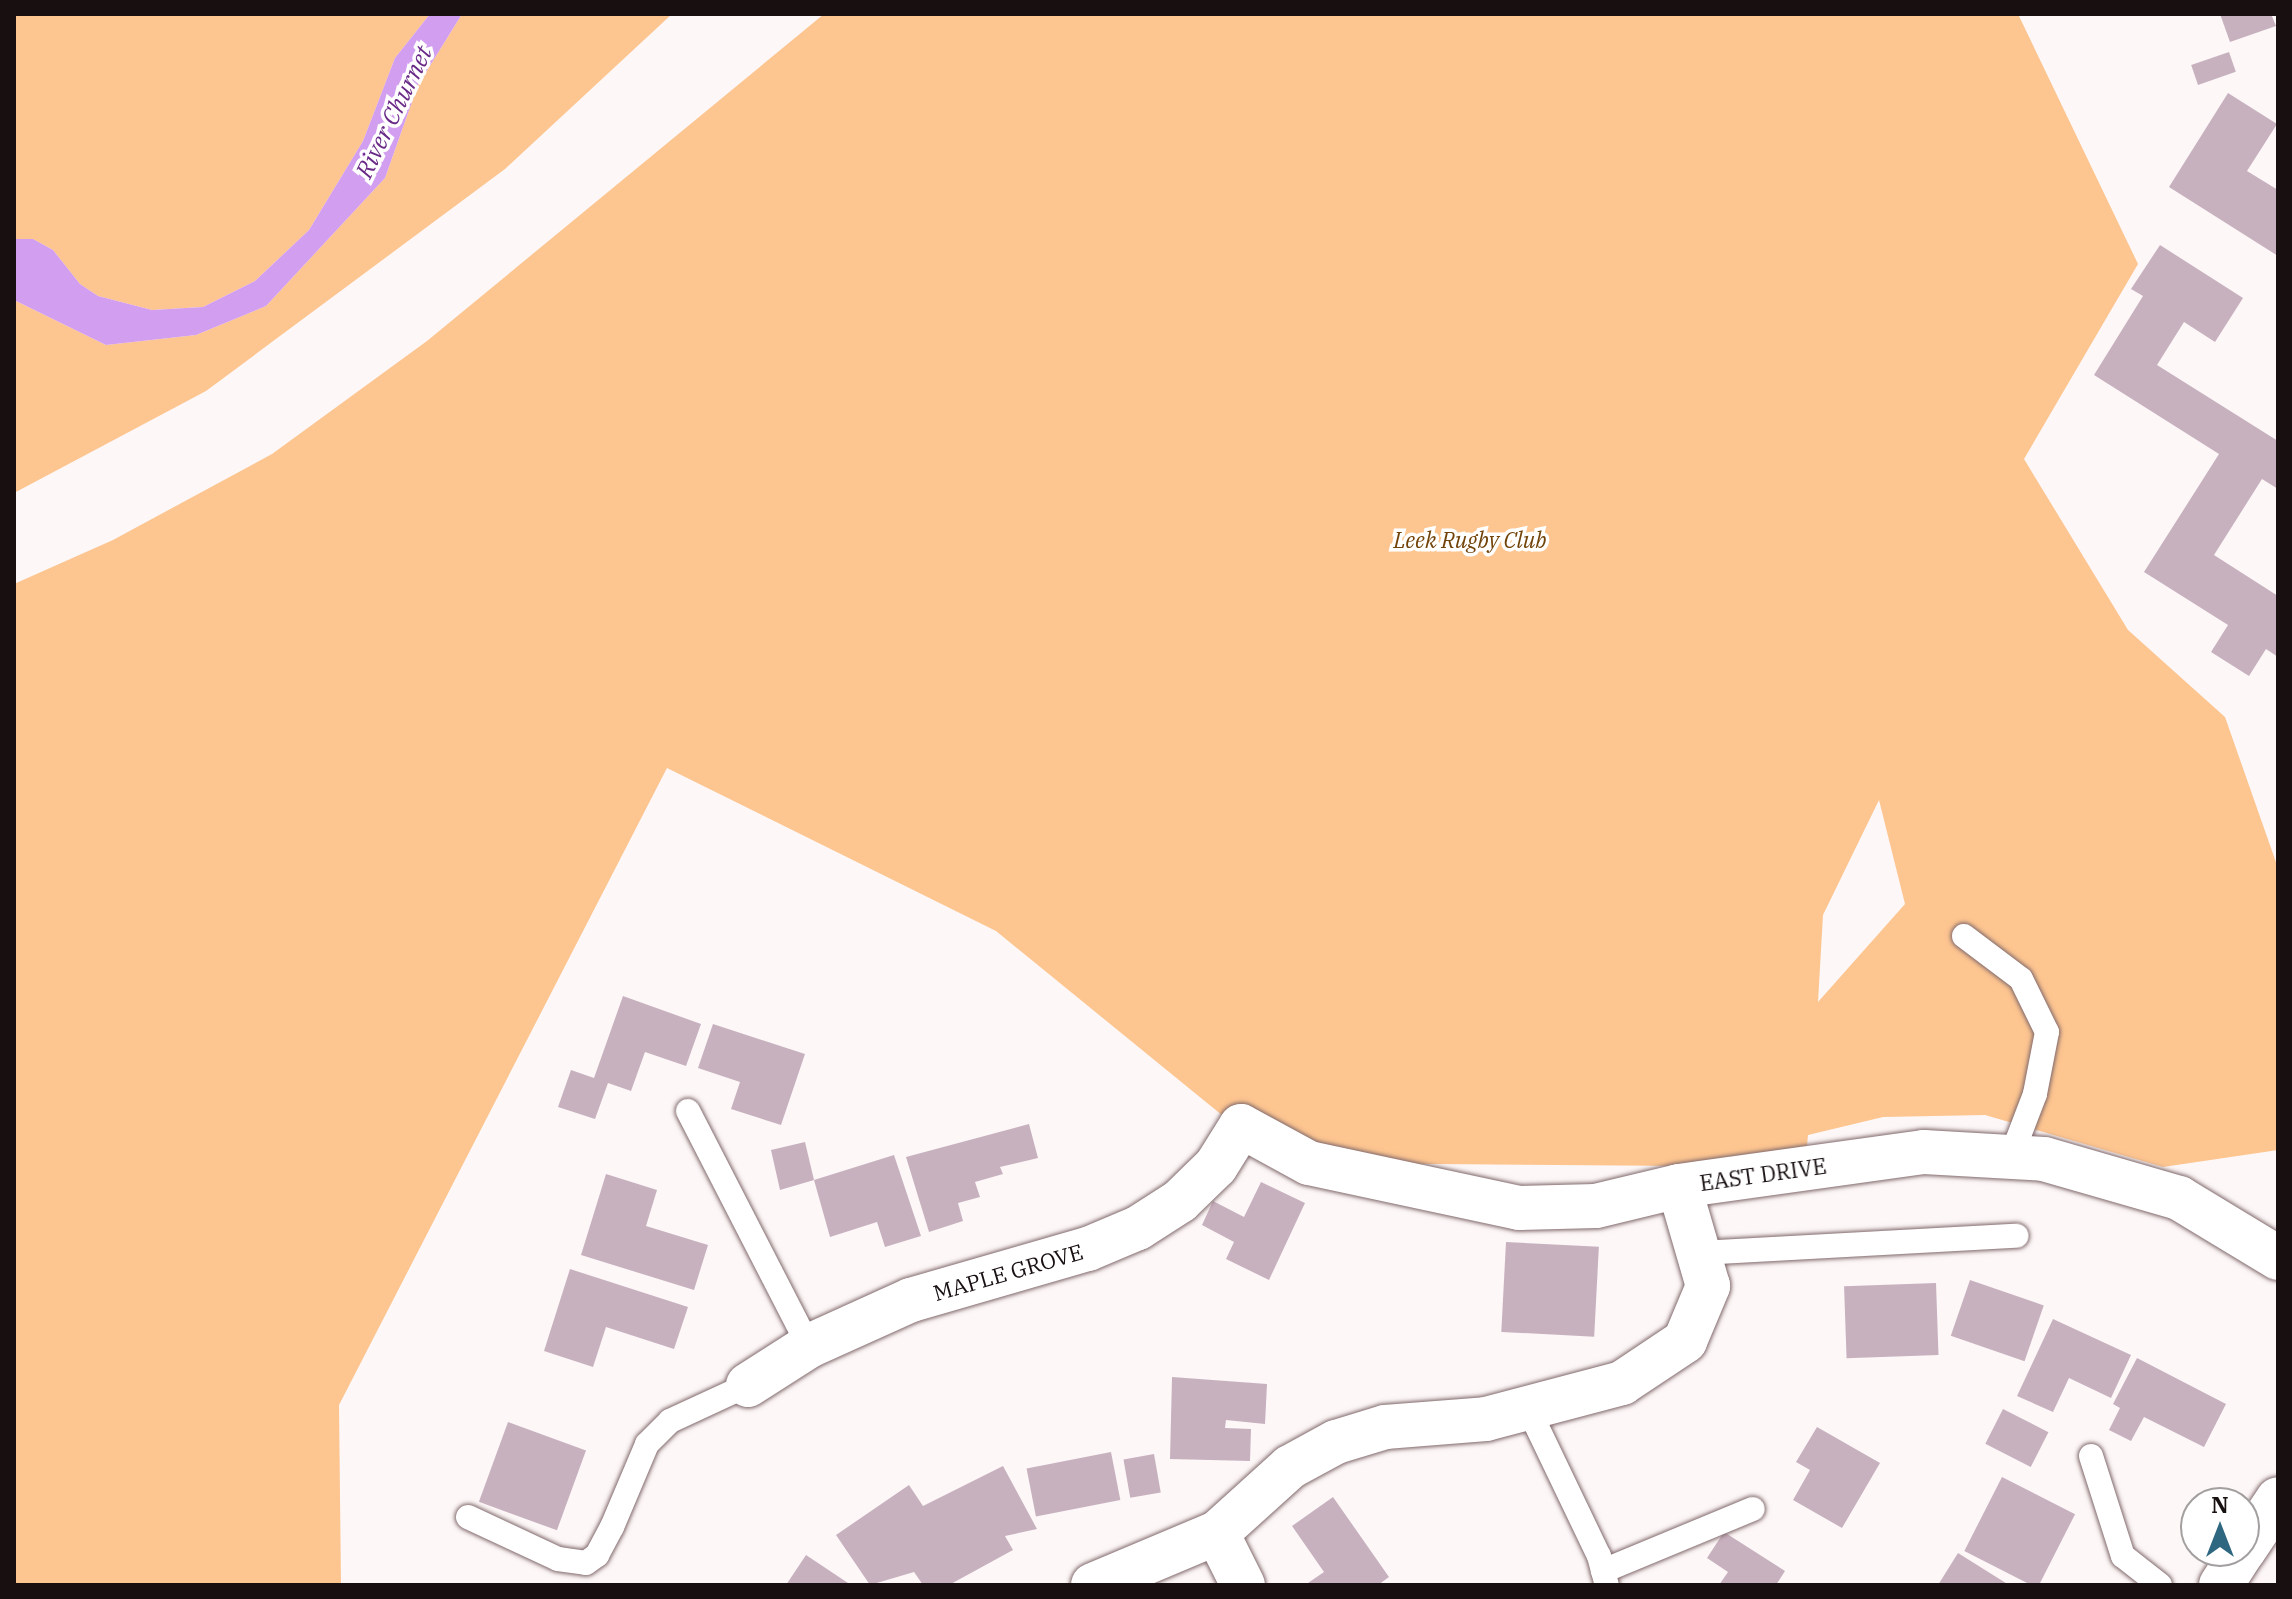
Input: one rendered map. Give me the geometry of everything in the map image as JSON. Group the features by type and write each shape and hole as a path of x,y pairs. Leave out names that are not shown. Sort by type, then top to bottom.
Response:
{"street":[{"name":"EAST DRIVE","path":"1241,1126 1309,1163 1519,1208 1596,1206 1679,1186 1924,1152 2044,1159 2179,1198 2278,1258"},
{"name":"MAPLE GROVE","path":"748,1385 809,1346 911,1300 1088,1249 1138,1228 1180,1201 1216,1166 1241,1126"},
{"path":"1093,1585 1217,1533 1290,1467 1336,1442 1385,1427 1435,1427 1528,1408 1622,1383 1685,1341 1708,1286 1679,1186"},
{"path":"2260,1527 2278,1499"},
{"path":"1217,1533 1243,1585"},
{"path":"2221,1585 2233,1567"}],"lane":[{"path":"1964,936 2021,979 2047,1032 2035,1094 2011,1157"},
{"path":"688,1111 809,1346"},
{"path":"1698,1253 2017,1236"},
{"path":"468,1517 558,1559 586,1563 597,1555 612,1527 647,1444 670,1421 748,1385"},
{"path":"1528,1408 1605,1578 1753,1509"},
{"path":"2091,1456 2123,1556 2160,1585"}],"green space":[{"path":"14,14 430,14 395,58 363,141 309,230 255,281 203,307 152,310 98,296 80,284 53,250 33,239 14,239"},
{"path":"462,14 672,14 505,169 206,391 14,493 14,300 106,345 196,335 266,306 385,178 418,85"},
{"name":"Leek Rugby Club","path":"824,14 2018,14 2138,264 2024,459 2128,630 2225,717 2278,868 2278,1150 2163,1167 1985,1115 1883,1117 1808,1135 1805,1167 1309,1163 1228,1120 996,931 667,768 339,1405 341,1585 14,1585 14,584 113,540 272,454 427,341","holes":["1879,800 1905,904 1818,1002 1823,915"]}],"water":[{"name":"River Churnet","path":"430,14 462,14 418,85 385,178 266,306 196,335 106,345 14,300 14,239 33,239 53,250 80,284 98,296 152,310 203,307 255,281 309,230 363,141 395,58"}],"building":[{"path":"2220,14 2271,14 2276,26 2230,42"},
{"path":"2229,52 2236,72 2198,85 2191,65"},
{"path":"2228,93 2277,124 2247,171 2278,190 2278,256 2169,187"},
{"path":"2160,245 2243,298 2215,342 2184,322 2157,365 2278,441 2278,489 2262,479 2214,555 2278,596 2278,657 2266,649 2249,676 2211,652 2228,625 2144,572 2219,454 2094,375 2143,296 2131,289"},
{"path":"623,996 701,1024 686,1066 645,1052 631,1091 608,1083 595,1119 558,1107 571,1070 594,1078"},
{"path":"713,1024 805,1054 781,1125 731,1109 740,1082 698,1068"},
{"path":"1029,1124 1038,1158 1000,1167 1003,1174 975,1182 980,1197 958,1203 963,1221 929,1232 906,1157"},
{"path":"805,1142 814,1180 780,1190 771,1150"},
{"path":"894,1155 921,1236 885,1247 877,1222 830,1237 814,1180"},
{"path":"606,1174 657,1190 646,1226 708,1245 694,1290 581,1255"},
{"path":"1261,1182 1305,1203 1269,1280 1226,1259 1234,1242 1202,1225 1213,1201 1244,1217"},
{"path":"1506,1242 1599,1247 1594,1337 1501,1332"},
{"path":"570,1269 688,1307 674,1349 606,1327 593,1367 544,1351"},
{"path":"1970,1280 2044,1305 2025,1361 1951,1336"},
{"path":"1936,1283 1939,1355 1847,1358 1844,1286"},
{"path":"2053,1319 2131,1355 2111,1398 2069,1378 2053,1412 2017,1396"},
{"path":"2137,1358 2226,1404 2204,1447 2144,1417 2131,1441 2109,1430 2120,1408 2113,1404"},
{"path":"1172,1377 1267,1384 1265,1424 1226,1420 1225,1428 1251,1429 1250,1461 1170,1459"},
{"path":"2003,1409 2048,1432 2031,1467 1985,1444"},
{"path":"508,1422 586,1450 557,1530 479,1502"},
{"path":"1817,1427 1880,1463 1842,1528 1793,1500 1810,1470 1796,1462"},
{"path":"1111,1452 1120,1500 1036,1517 1027,1468"},
{"path":"1154,1454 1161,1492 1130,1498 1123,1459"},
{"path":"1003,1466 1037,1529 1005,1536 1013,1550 949,1585 923,1585 914,1572 870,1585 836,1535 909,1485 923,1506"},
{"path":"2002,1477 2075,1514 2039,1585 2031,1585 1964,1551"},
{"path":"1333,1497 1389,1577 1378,1585 1305,1585 1324,1572 1292,1526"},
{"path":"1724,1532 1785,1571 1776,1585 1719,1585 1728,1572 1707,1558"},
{"path":"1958,1553 2009,1585 1938,1585"},
{"path":"806,1555 851,1585 786,1585"}]}
